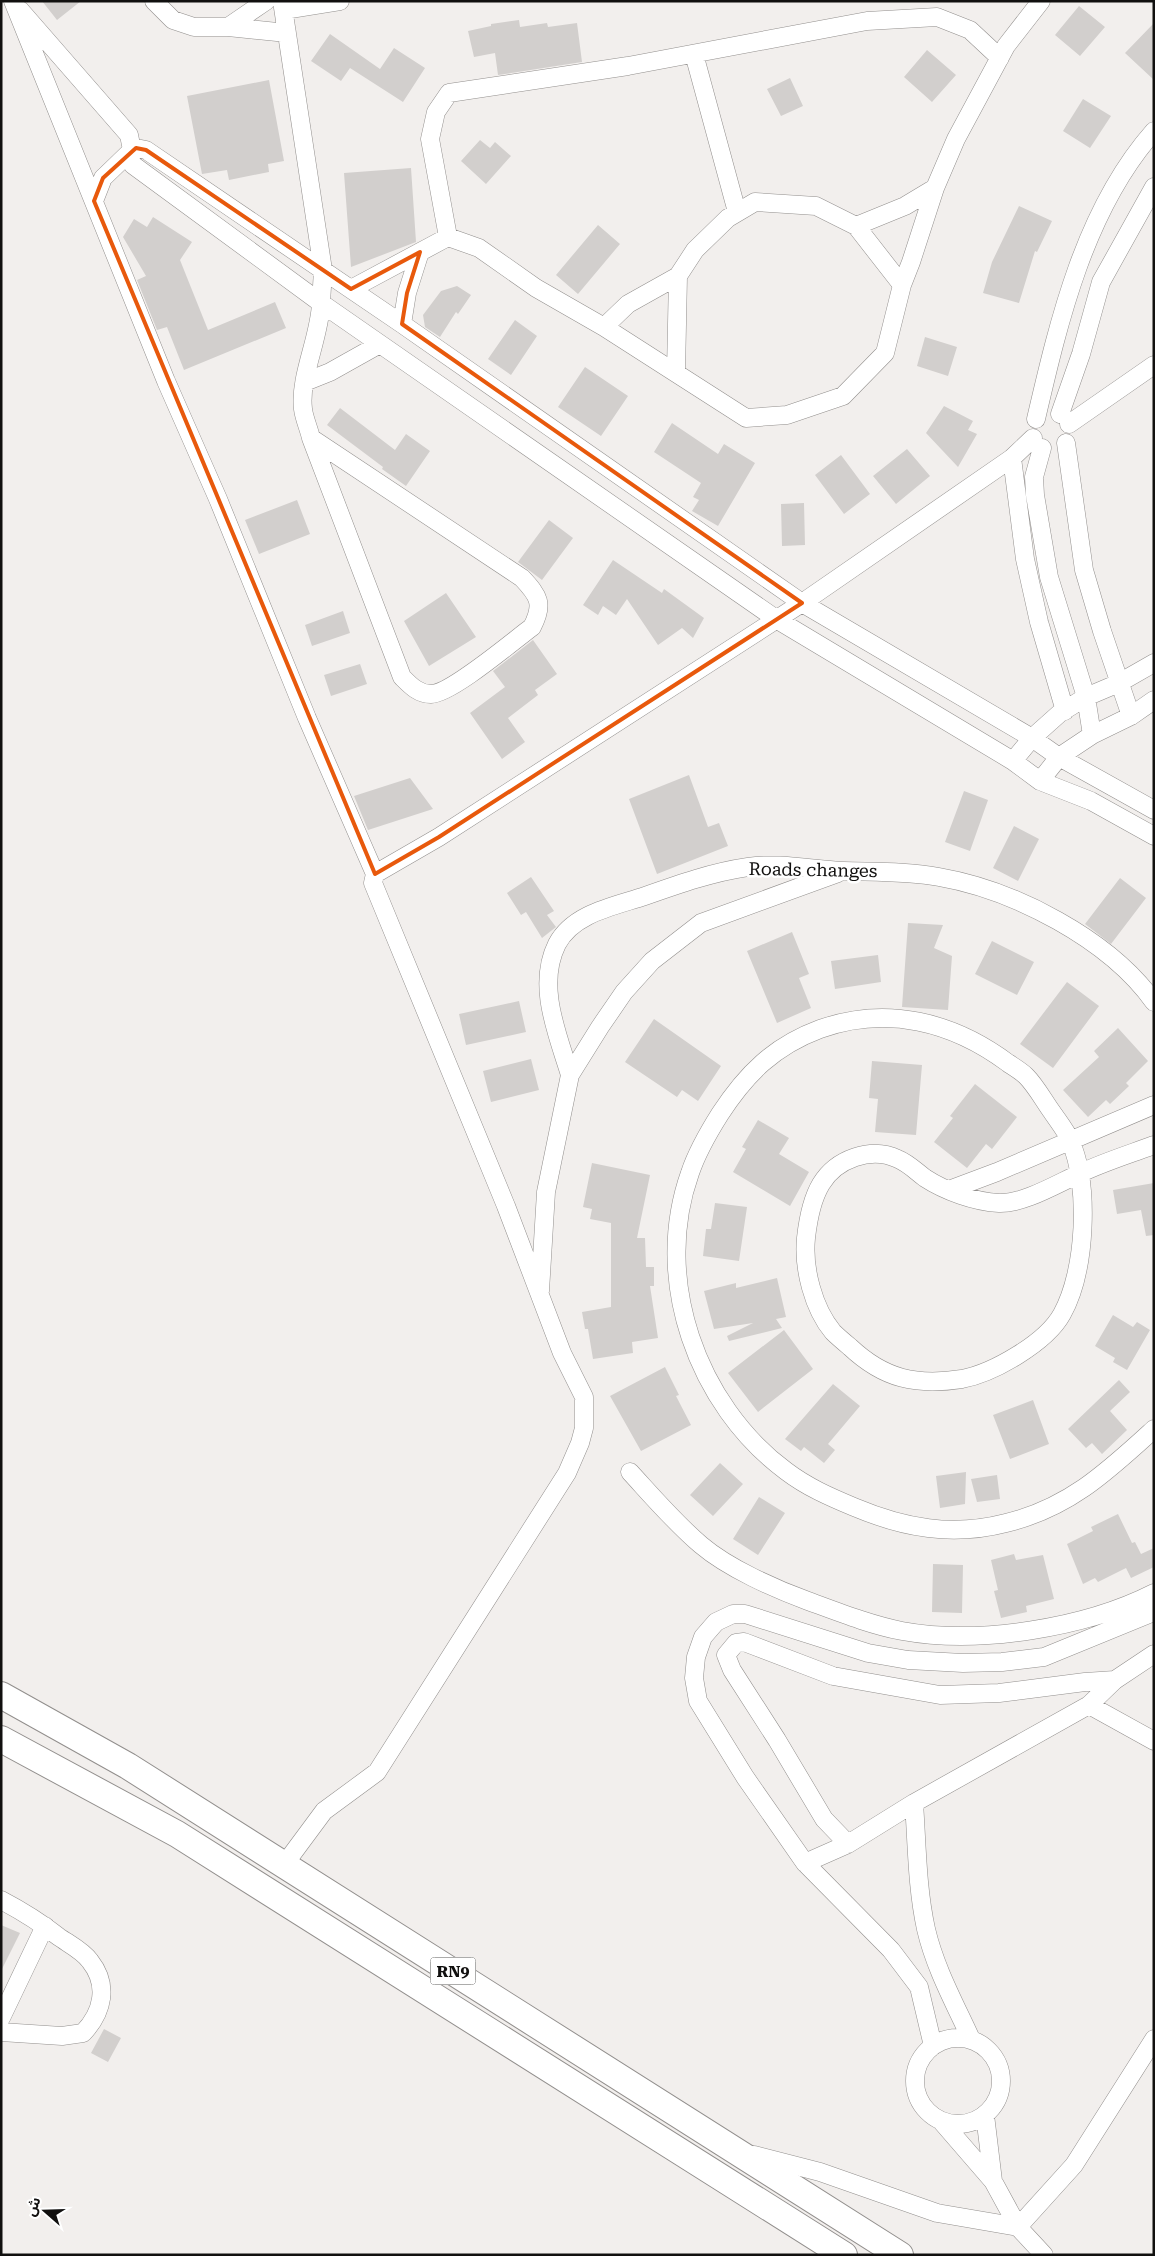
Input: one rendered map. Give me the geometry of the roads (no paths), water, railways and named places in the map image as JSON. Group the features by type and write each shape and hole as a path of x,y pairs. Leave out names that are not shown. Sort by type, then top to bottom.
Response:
{"highway":[{"name":"RN9","path":"1,1695 128,1766 900,2255"},
{"name":"RN9","path":"1,1739 177,1834 844,2255"}],"street":[{"path":"154,1 173,20 194,27 228,27 287,33"},
{"path":"228,27 266,1"},
{"path":"311,438 522,578 540,601 539,614 532,627 455,684 432,694 415,690 402,677 311,438 303,408 304,382 316,342 323,270 283,6 340,1"},
{"path":"351,289 448,237 478,248 536,288 604,327 746,418 787,415 843,396 885,353 902,285 912,262 935,188 956,139 1006,46 1041,1"},
{"path":"13,2 129,135 132,150 130,158 133,164 321,303 776,619 1013,761 1040,781 1091,801 1154,836"},
{"path":"13,2 166,381 218,499 308,718 375,874 373,883 506,1206 562,1353 584,1397 584,1428 575,1458 377,1772 324,1812 284,1864"},
{"path":"448,237 430,139 436,112 449,93 628,66 867,21 938,17 970,30 1000,58"},
{"path":"694,54 737,212"},
{"path":"1036,419 1059,322 1086,246 1118,180 1154,131"},
{"path":"94,201 103,178 112,167 132,150 139,148 146,150 402,324 802,603 1032,738 1059,756 1154,810"},
{"path":"1131,716 1084,570 1066,443 1070,430 1065,419 1081,354 1102,282 1154,187"},
{"path":"856,226 905,206 935,188"},
{"path":"604,327 628,304 678,276 695,250 728,218 755,202 816,206 856,226 902,285"},
{"path":"402,324 406,293 420,252"},
{"path":"676,372 678,276"},
{"path":"304,382 330,372 380,344"},
{"path":"1065,419 1154,365"},
{"path":"1065,419 1047,412 1032,424 1037,443 1034,477 1049,577 1086,697 1092,735"},
{"path":"375,874 439,837 802,603 1012,458 1037,443"},
{"path":"1037,443 1055,450 1066,443"},
{"path":"1012,458 1025,559 1039,622 1065,710"},
{"path":"1013,761 1032,738 1065,710 1086,697 1119,683 1154,663"},
{"path":"1040,781 1059,756 1092,735 1131,716 1154,700"},
{"name":"Roads changes","path":"570,1075 551,1008 548,983 551,962 557,944 579,920 602,910 723,871 750,866 778,865 843,871 878,870 939,877 1001,894 1075,930 1115,960 1154,1002"},
{"path":"540,1298 546,1192 570,1075 624,992 652,962 701,923 843,871"},
{"path":"1154,1145 1079,1174 1054,1188 1003,1204 973,1198 949,1190 929,1181 898,1158 876,1154 855,1156 837,1166 821,1183 810,1211 805,1244 807,1269 813,1295 830,1328 865,1361 896,1378 935,1383 976,1376 1036,1343 1061,1316 1076,1276 1082,1242 1079,1174 1070,1140 1026,1076 996,1054 955,1030 915,1021 868,1018 819,1030 770,1056 738,1086 706,1137 689,1175 679,1216 677,1276 690,1338 709,1386 743,1431 782,1469 816,1490 901,1525 947,1530 1003,1524 1048,1510 1081,1492 1117,1463 1154,1429"},
{"path":"949,1190 997,1172 1154,1106"},
{"path":"630,1472 702,1546 750,1576 830,1609 902,1631 958,1636 994,1636 1095,1616 1154,1593"},
{"path":"933,2046 919,1987 891,1950 805,1863 746,1777 698,1700 694,1678 696,1657 703,1637 716,1622 733,1614 746,1614 868,1653 908,1660 983,1662 1044,1657 1154,1612"},
{"path":"848,1844 824,1819 777,1740 732,1670 726,1655 736,1644 744,1642 833,1676 940,1695 999,1694 1085,1682 1115,1680"},
{"path":"805,1863 848,1844 914,1803 1090,1705 1115,1680 1154,1654"},
{"path":"1090,1705 1154,1742"},
{"path":"914,1803 919,1889 926,1929 935,1958 971,2040"},
{"path":"1,1900 45,1926 89,1960 98,1974 102,1992 98,2013 83,2033 72,2036 1,2032"},
{"path":"1,2018 45,1926"},
{"path":"951,2038 971,2040 988,2050 999,2066 1001,2079 999,2092 994,2105 986,2115 972,2122 957,2125 942,2122 930,2115 921,2105 916,2093 914,2080 917,2067 923,2055 933,2046 951,2038"},
{"path":"1018,2227 1074,2165 1154,2039"},
{"path":"986,2115 993,2182"},
{"path":"942,2122 993,2182 1018,2227 1044,2255"},
{"path":"737,2151 820,2172 937,2213 1018,2227"}]}
